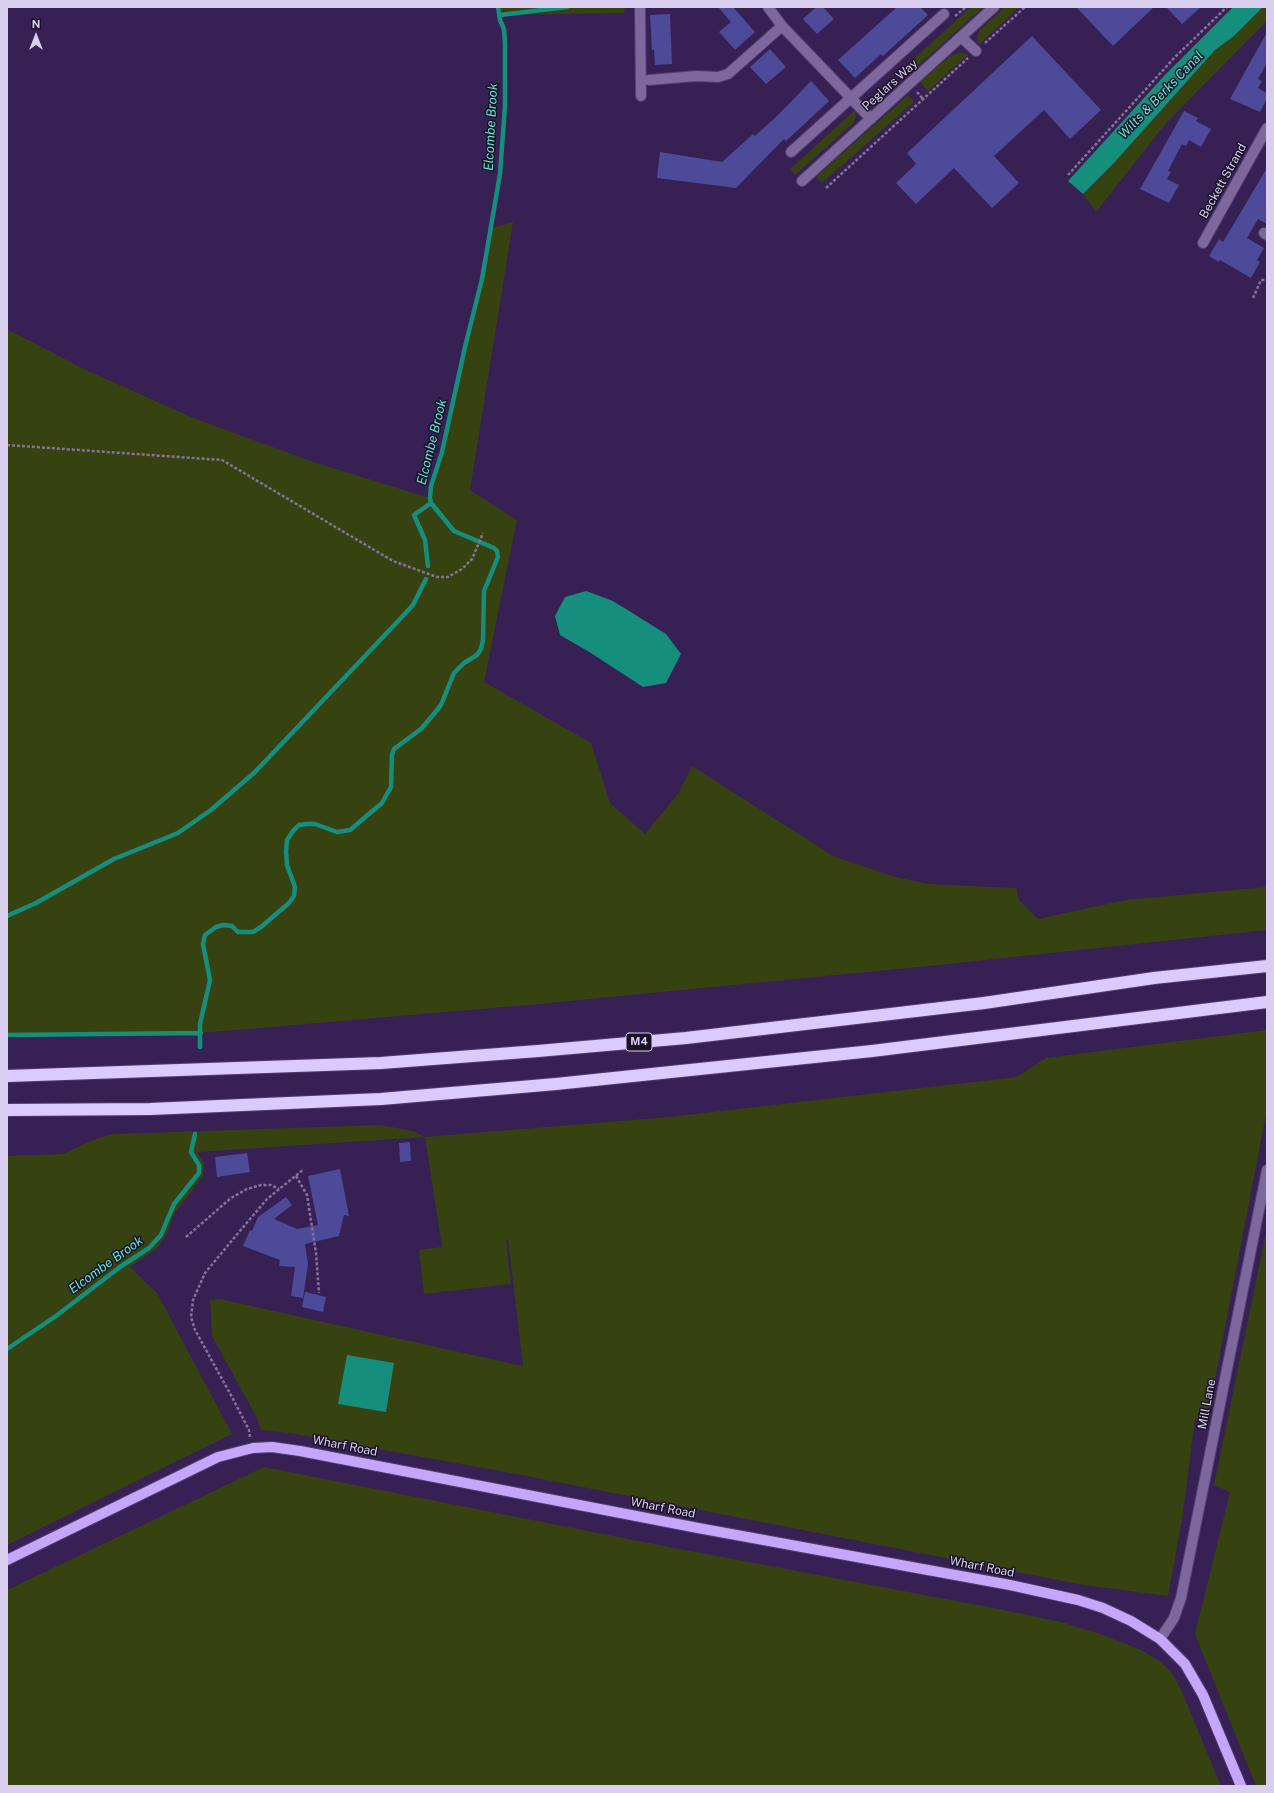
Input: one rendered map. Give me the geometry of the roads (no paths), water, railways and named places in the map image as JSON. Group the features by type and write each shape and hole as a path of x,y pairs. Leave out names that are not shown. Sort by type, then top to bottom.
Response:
{"highway":[{"name":"M4","path":"7,1076 381,1063 538,1052 686,1038 960,1006 1154,978 1267,966"},
{"path":"7,1110 150,1109 373,1099 548,1085 872,1051 1267,1002"}],"main road":[{"name":"Wharf Road","path":"7,1560 218,1457 252,1448 272,1447 300,1450 698,1528 1038,1591 1103,1608 1131,1621 1160,1639 1185,1664 1198,1684 1241,1786"}],"street":[{"path":"640,7 641,96"},
{"path":"768,7 782,26 871,119"},
{"name":"Peglars Way","path":"802,181 994,7"},
{"path":"791,152 944,14"},
{"path":"649,80 696,76 718,77 728,74 782,26"},
{"path":"962,37 976,51"},
{"name":"Beckett Strand","path":"1203,243 1266,131"},
{"name":"Mill Lane","path":"1160,1639 1174,1618 1181,1598 1267,1170"}],"water":[{"name":"Wilts & Berks Canal","path":"1233,7 1263,7 1234,36 1215,50 1113,164 1083,194 1068,181 1164,76"},
{"path":"586,591 613,601 666,634 681,654 666,683 643,687 591,653 560,635 555,616 565,597"},
{"path":"347,1355 394,1363 386,1412 338,1404"}],"waterway":[{"name":"Elcombe Brook","path":"200,1047 200,1024 210,980 203,944 205,935 216,927 223,925 232,926 238,932 253,932 289,903 294,896 295,887 287,865 286,851 287,840 293,831 299,825 307,824 315,824 337,832 350,830 382,803 391,787 392,755 394,749 421,729 441,705 454,673 464,663 477,655 481,649 483,640 484,591 498,557 497,551 494,548 454,531 431,503 430,498 431,486 442,452 465,347 482,279 500,174 505,106 505,44 504,29 500,20 498,7"},
{"path":"500,15 567,7"},
{"path":"428,566 425,540 414,515 431,503"},
{"path":"7,916 36,903 114,859 178,833 211,810 255,772 401,618 413,605 426,579"},
{"path":"7,1035 201,1033"},
{"name":"Elcombe Brook","path":"7,1349 56,1316 120,1267 149,1248 161,1235 174,1204 199,1173 199,1165 191,1152 195,1134"}]}
